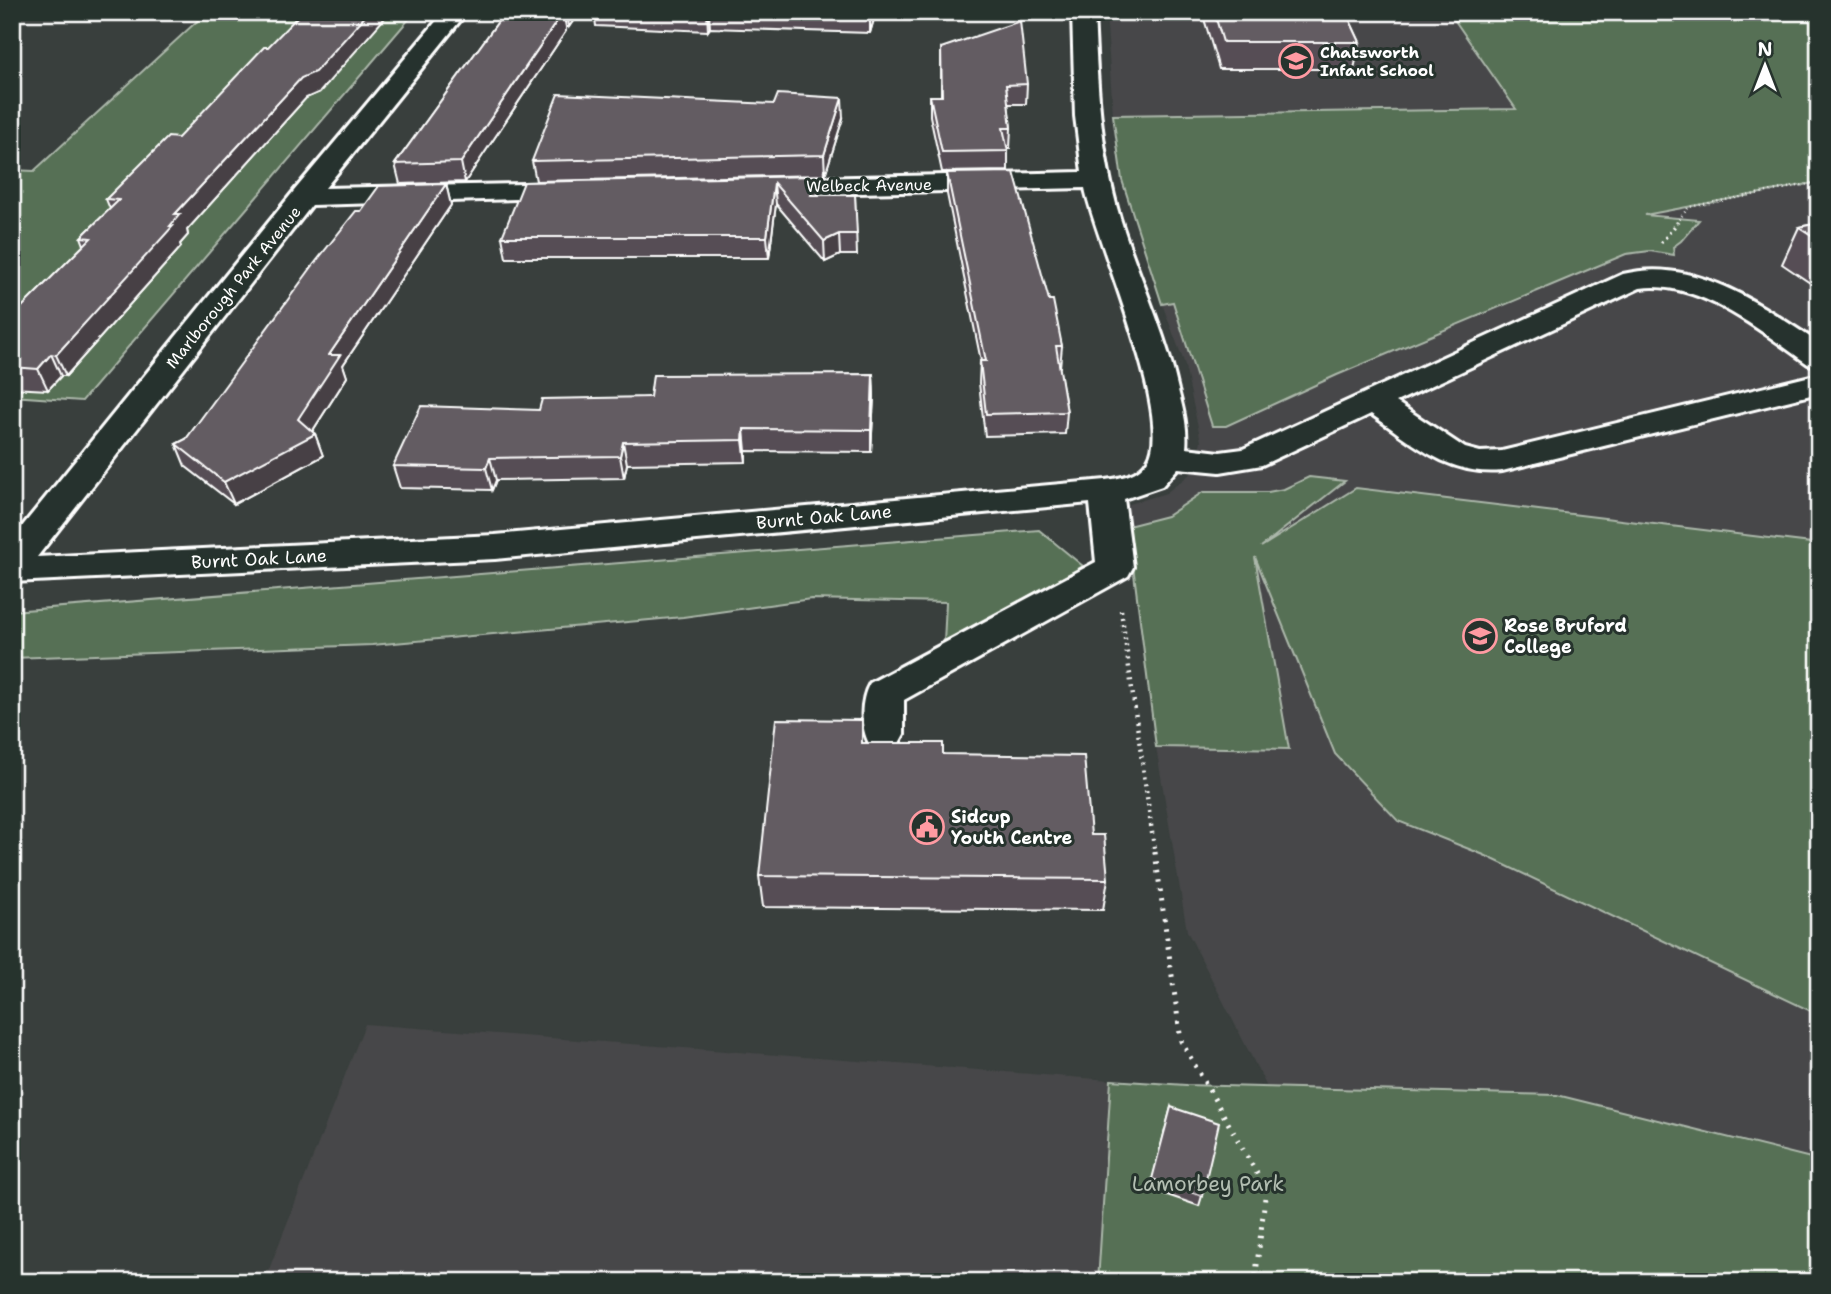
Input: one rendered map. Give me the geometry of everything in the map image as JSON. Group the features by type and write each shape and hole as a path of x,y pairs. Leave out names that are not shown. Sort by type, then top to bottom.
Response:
{"street":[{"name":"Marlborough Park Avenue","path":"12,564 304,197 456,12"},
{"path":"1083,12 1091,146 1097,180 1113,241 1157,362 1169,429 1168,456 1220,462 1250,458 1633,280 1665,277 1704,288 1819,357"},
{"name":"Welbeck Avenue","path":"738,188 1097,180"},
{"path":"304,197 600,191"},
{"path":"1373,401 1453,455 1479,463 1524,456 1819,383"},
{"name":"Burnt Oak Lane","path":"12,570 495,547 1106,491 1129,488 1145,482 1168,456"},
{"path":"884,734 884,693 1115,567 1106,491"}],"path":[{"path":"1633,280 1689,207 1819,182"},
{"path":"1115,567 1181,1041 1266,1189 1255,1282"}],"shaded area":[{"name":"Chatsworth Infant School","path":"1106,12 1449,12 1516,109 1113,115"},
{"name":"Rose Bruford College","path":"1819,182 1819,1160 1557,1095 1267,1087 1187,931 1156,747 1126,505 1166,493 1194,471 1201,441 1184,362 1162,304"},
{"path":"365,1024 1111,1080 1098,1282 264,1282"}],"green space":[{"path":"207,12 415,12 82,401 12,396 12,170 34,171"},
{"path":"1449,12 1819,12 1819,182 1645,215 1699,220 1673,247 1674,255 1650,251 1626,254 1337,375 1226,426 1212,426 1173,302 1162,304 1122,180 1113,115 1516,109"},
{"path":"1309,477 1345,481 1261,547 1356,488 1819,544 1819,1015 1484,855 1398,821 1335,754 1255,557 1289,749 1156,747 1128,526 1167,516 1203,492 1268,492 1284,489"},
{"path":"1039,530 1083,566 944,643 946,602 811,599 683,617 372,645 12,658 12,611"},
{"name":"Lamorbey Park","path":"1111,1080 1186,1085 1557,1095 1819,1160 1819,1282 1098,1282"}],"building":[{"path":"302,12 369,12 315,72 301,78 175,214 180,214 170,226 173,226 56,355 51,354 38,369 12,367 12,307 15,305 20,309 91,238 81,237 119,200 106,199 168,137 178,138 264,47 268,47"},
{"path":"505,12 563,12 461,162 395,164"},
{"path":"816,12 870,12 870,14"},
{"path":"1214,12 1346,12 1360,42 1223,42"},
{"path":"1020,21 1027,84 1006,85 1011,128 1003,128 1008,151 942,152 930,96 942,96 941,48"},
{"path":"558,94 774,104 778,94 842,98 824,155 532,161"},
{"path":"1014,172 1049,300 1053,300 1062,346 1056,346 1067,412 986,414 980,361 986,361 947,173"},
{"path":"817,176 811,195 855,195 857,234 839,234 824,241 774,183 767,237 502,237 524,182"},
{"path":"446,184 329,355 340,355 298,419 315,434 224,482 176,444 186,439 314,264 356,211 361,211 379,186"},
{"path":"1819,223 1819,240 1799,227"},
{"path":"873,374 871,430 744,429 743,440 623,442 620,456 490,458 486,468 393,466 421,406 539,410 542,399 650,397 653,375"},
{"name":"Sidcup Youth Centre","path":"776,719 862,720 862,743 943,743 943,754 1084,756 1091,835 1104,835 1108,879 759,876"},
{"path":"1171,1107 1219,1123 1202,1196 1152,1179"}],"place":[{"name":"Chatsworth Infant School","path":"1296,61"},
{"name":"Rose Bruford College","path":"1480,636"},
{"name":"Sidcup Youth Centre","path":"927,827"}]}
